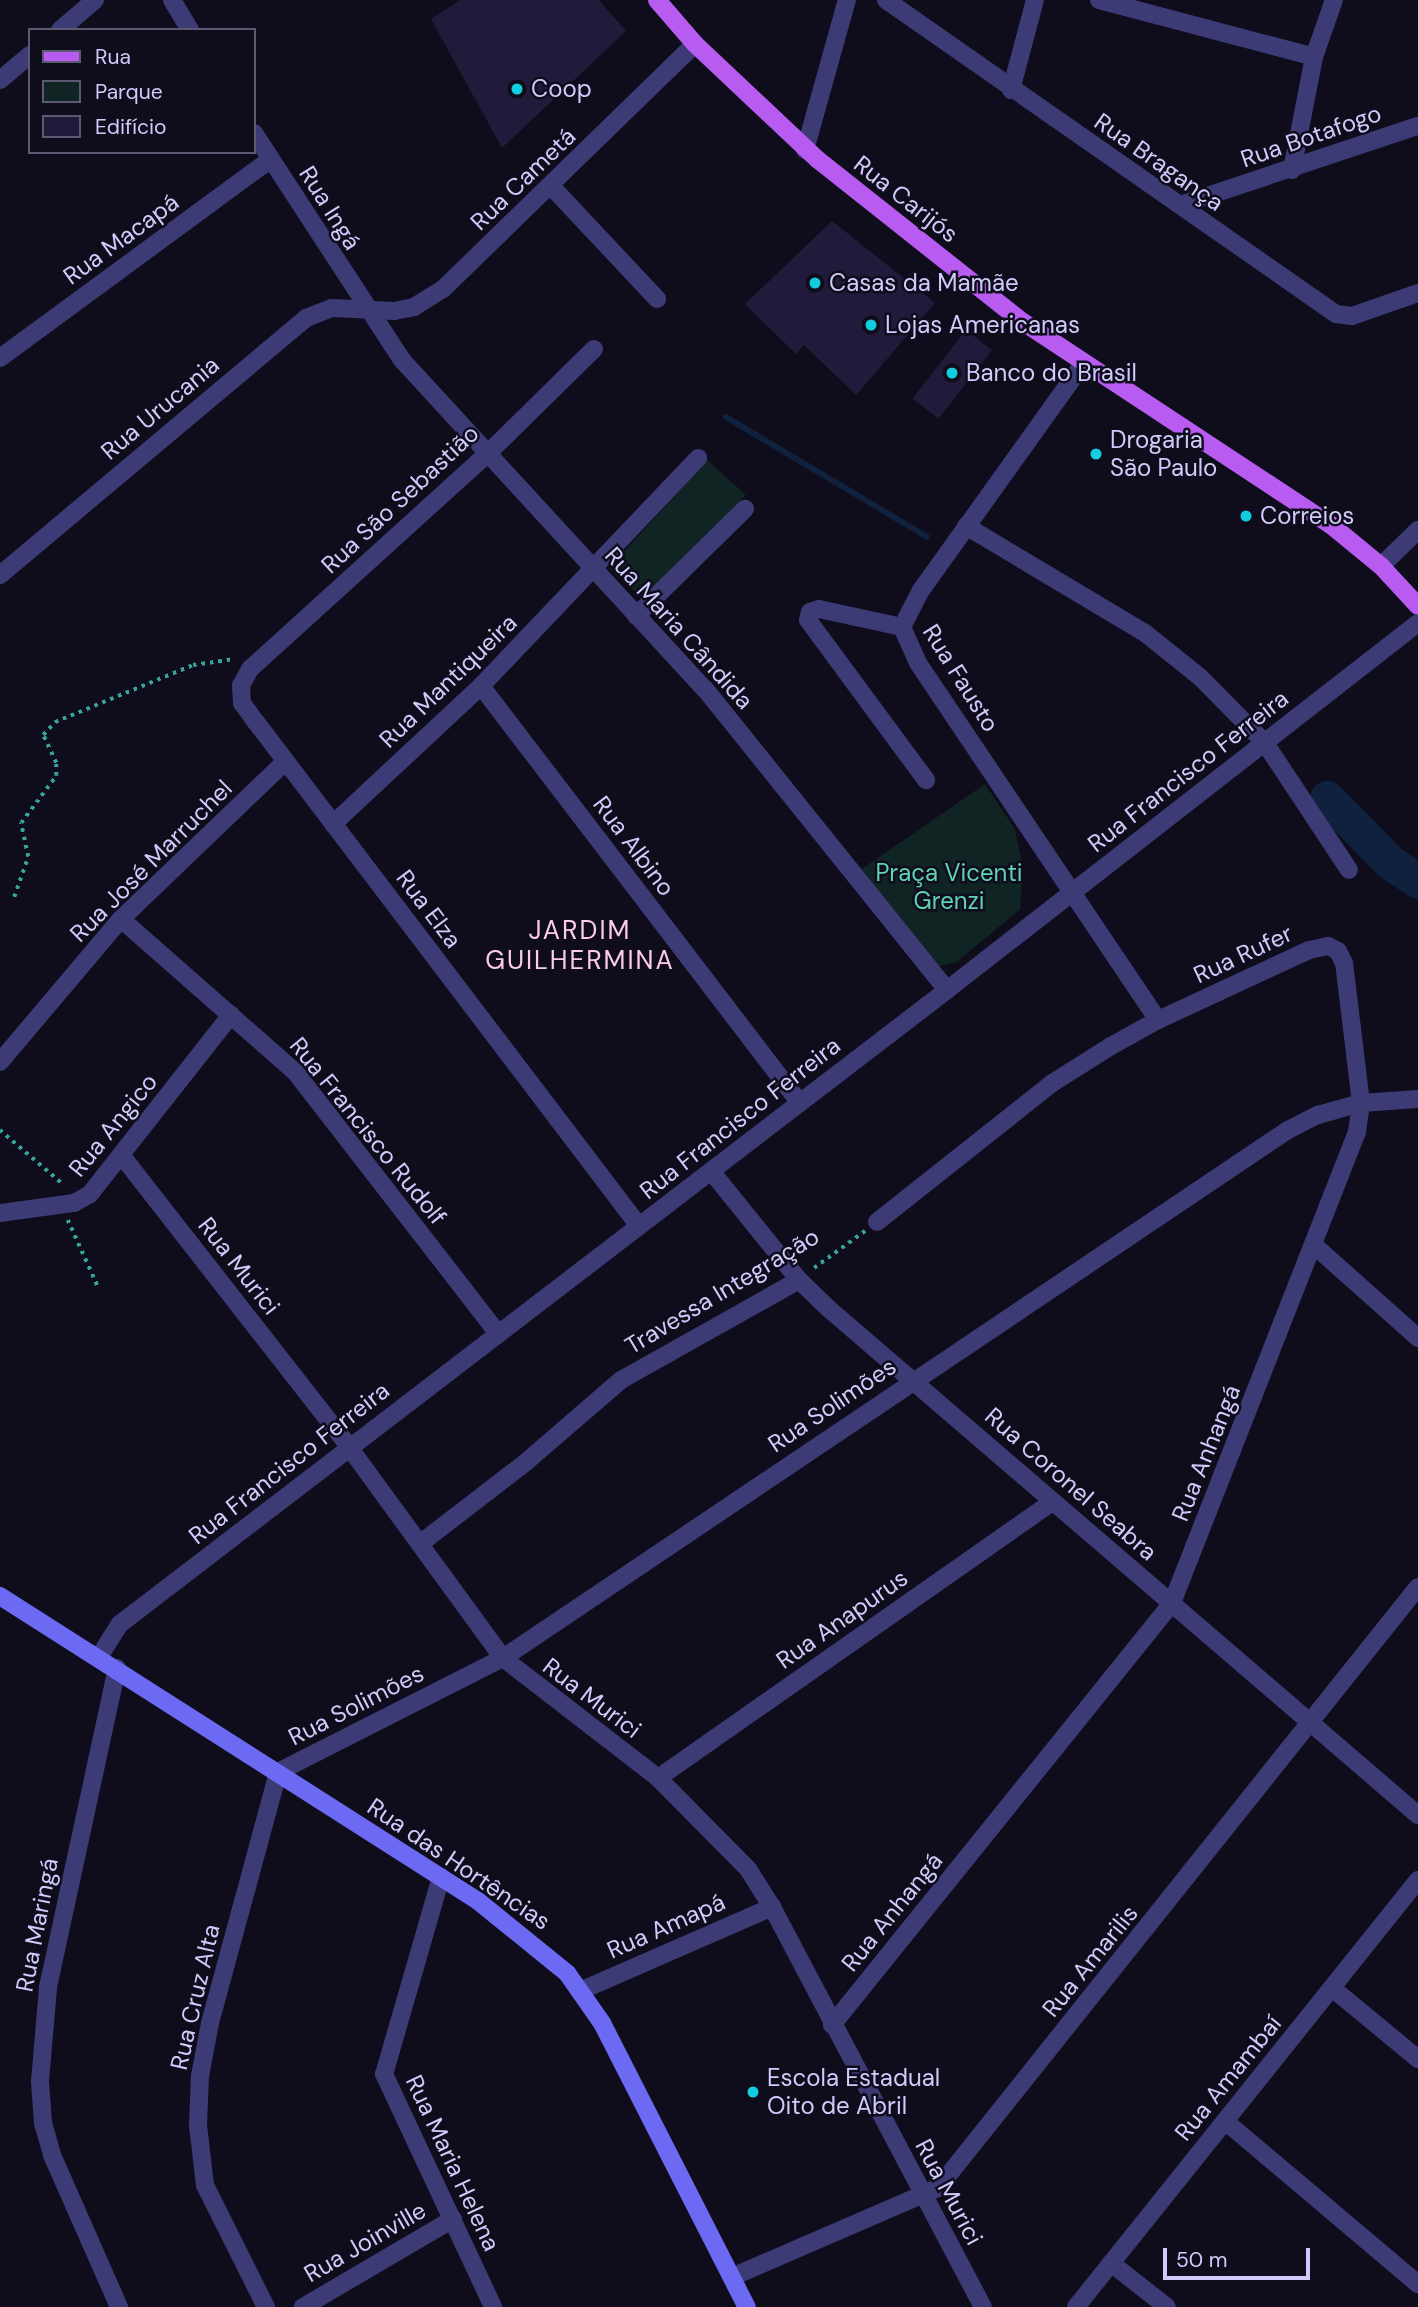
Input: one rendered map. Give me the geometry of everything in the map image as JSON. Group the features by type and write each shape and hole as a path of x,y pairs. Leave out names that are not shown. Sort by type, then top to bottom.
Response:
{"main road":[{"name":"Rua Carijós","path":"657,0 695,44 805,150 1023,322 1083,364 1259,475 1381,566 1418,606"},
{"name":"Rua das Hortências","path":"0,1596 117,1668 510,1923 580,1990 602,2023 747,2307"}],"street":[{"path":"62,28 95,0"},
{"path":"172,0 189,28"},
{"path":"805,150 847,0"},
{"name":"Rua Bragança","path":"886,0 1011,90 1336,314 1352,316 1418,293"},
{"path":"1011,90 1035,0"},
{"path":"1099,0 1314,57"},
{"path":"1292,170 1314,57 1334,0"},
{"name":"Rua Cametá","path":"364,309 394,311 428,300 551,186 695,44"},
{"path":"0,80 28,57"},
{"name":"Rua Botafogo","path":"1180,205 1418,126"},
{"name":"Rua Ingá","path":"256,137 364,309"},
{"name":"Rua Macapá","path":"0,358 270,160"},
{"path":"551,186 657,299"},
{"name":"Rua Urucania","path":"0,575 306,318 332,308 364,309"},
{"name":"Rua Maria Cândida","path":"364,309 402,360 485,455 705,689 947,990"},
{"name":"Rua São Sebastião","path":"245,677 485,455 594,349"},
{"name":"Rua Fausto","path":"1083,364 921,590 902,627 918,663 1158,1020"},
{"name":"Rua Mantiqueira","path":"333,824 481,686 595,570 698,458"},
{"path":"636,616 745,509"},
{"path":"966,526 1145,633 1200,677 1265,743 1349,870"},
{"path":"1381,566 1418,530"},
{"path":"902,627 819,609 810,612 808,620 926,780"},
{"name":"Rua Francisco Ferreira","path":"99,1657 120,1624 947,990 1418,622"},
{"name":"Rua Elza","path":"245,677 242,703 639,1226"},
{"name":"Rua Albino","path":"481,686 799,1102"},
{"name":"Rua José Marruchel","path":"0,1062 121,919 286,761"},
{"name":"Rua Francisco Rudolf","path":"121,919 296,1073 498,1333"},
{"name":"Rua Rufer","path":"1158,1020 1309,950 1328,946 1338,951 1344,963"},
{"name":"Rua Anhangá","path":"832,2025 1172,1603 1316,1247 1357,1132 1361,1103 1344,963"},
{"name":"Rua Angico","path":"0,1213 81,1200 122,1156 231,1015"},
{"path":"877,1222 1051,1084 1158,1020"},
{"name":"Rua Solimões","path":"278,1772 503,1658 1288,1130 1318,1115 1361,1103 1418,1099"},
{"name":"Rua Murici","path":"122,1156 349,1447 503,1658 658,1778 748,1870 772,1907 983,2307"},
{"name":"Rua Coronel Seabra","path":"711,1171 799,1280 912,1381 1418,1815"},
{"path":"1316,1247 1418,1338"},
{"name":"Travessa Integração","path":"421,1543 526,1462 621,1380 799,1280"},
{"name":"Rua Anapurus","path":"658,1778 1053,1501"},
{"name":"Rua Amarilis","path":"732,2277 924,2197 956,2168 1312,1725 1418,1587"},
{"name":"Rua Maringá","path":"117,1668 48,1988 40,2082 43,2123 52,2155 119,2307"},
{"name":"Rua Cruz Alta","path":"266,2307 205,2185 198,2125 200,2076 210,2023 278,1772"},
{"name":"Rua Maria Helena","path":"441,1877 384,2074 493,2307"},
{"name":"Rua Amambaí","path":"1076,2307 1418,1880"},
{"name":"Rua Amapá","path":"580,1990 772,1907"},
{"path":"1332,1988 1418,2059"},
{"path":"1225,2121 1418,2284"},
{"name":"Rua Joinville","path":"303,2307 453,2219"},
{"path":"1111,2263 1167,2307"}],"path":[{"path":"14,897 28,857 21,823 56,776 55,763 43,735 55,722 192,665 233,657 245,677"},
{"path":"0,1130 81,1200"},
{"path":"62,1205 99,1289"},
{"name":"Travessa Integração","path":"799,1280 877,1222"}],"green space":[{"path":"707,460 746,495 648,603 609,568"},
{"name":"Praça Vicenti Grenzi","path":"985,784 1015,829 1023,869 1020,909 957,962 935,967 859,871"}],"building":[{"name":"Coop","path":"460,0 599,0 626,31 502,148 431,19"},
{"path":"832,221 935,303 856,395 804,345 796,354 745,304"},
{"name":"Banco do Brasil","path":"966,330 992,350 938,419 912,399"}],"waterway":[{"path":"726,417 927,537"},
{"path":"1327,798 1390,862 1418,881"}],"place":[{"name":"Coop","path":"517,89"},
{"name":"Casas da Mamãe","path":"815,283"},
{"name":"Lojas Americanas","path":"871,325"},
{"name":"Banco do Brasil","path":"952,373"},
{"name":"Drogaria São Paulo","path":"1096,454"},
{"name":"Correios","path":"1246,516"},
{"name":"Escola Estadual Oito de Abril","path":"753,2092"}],"district":[{"name":"JARDIM GUILHERMINA","path":"580,946"}]}
